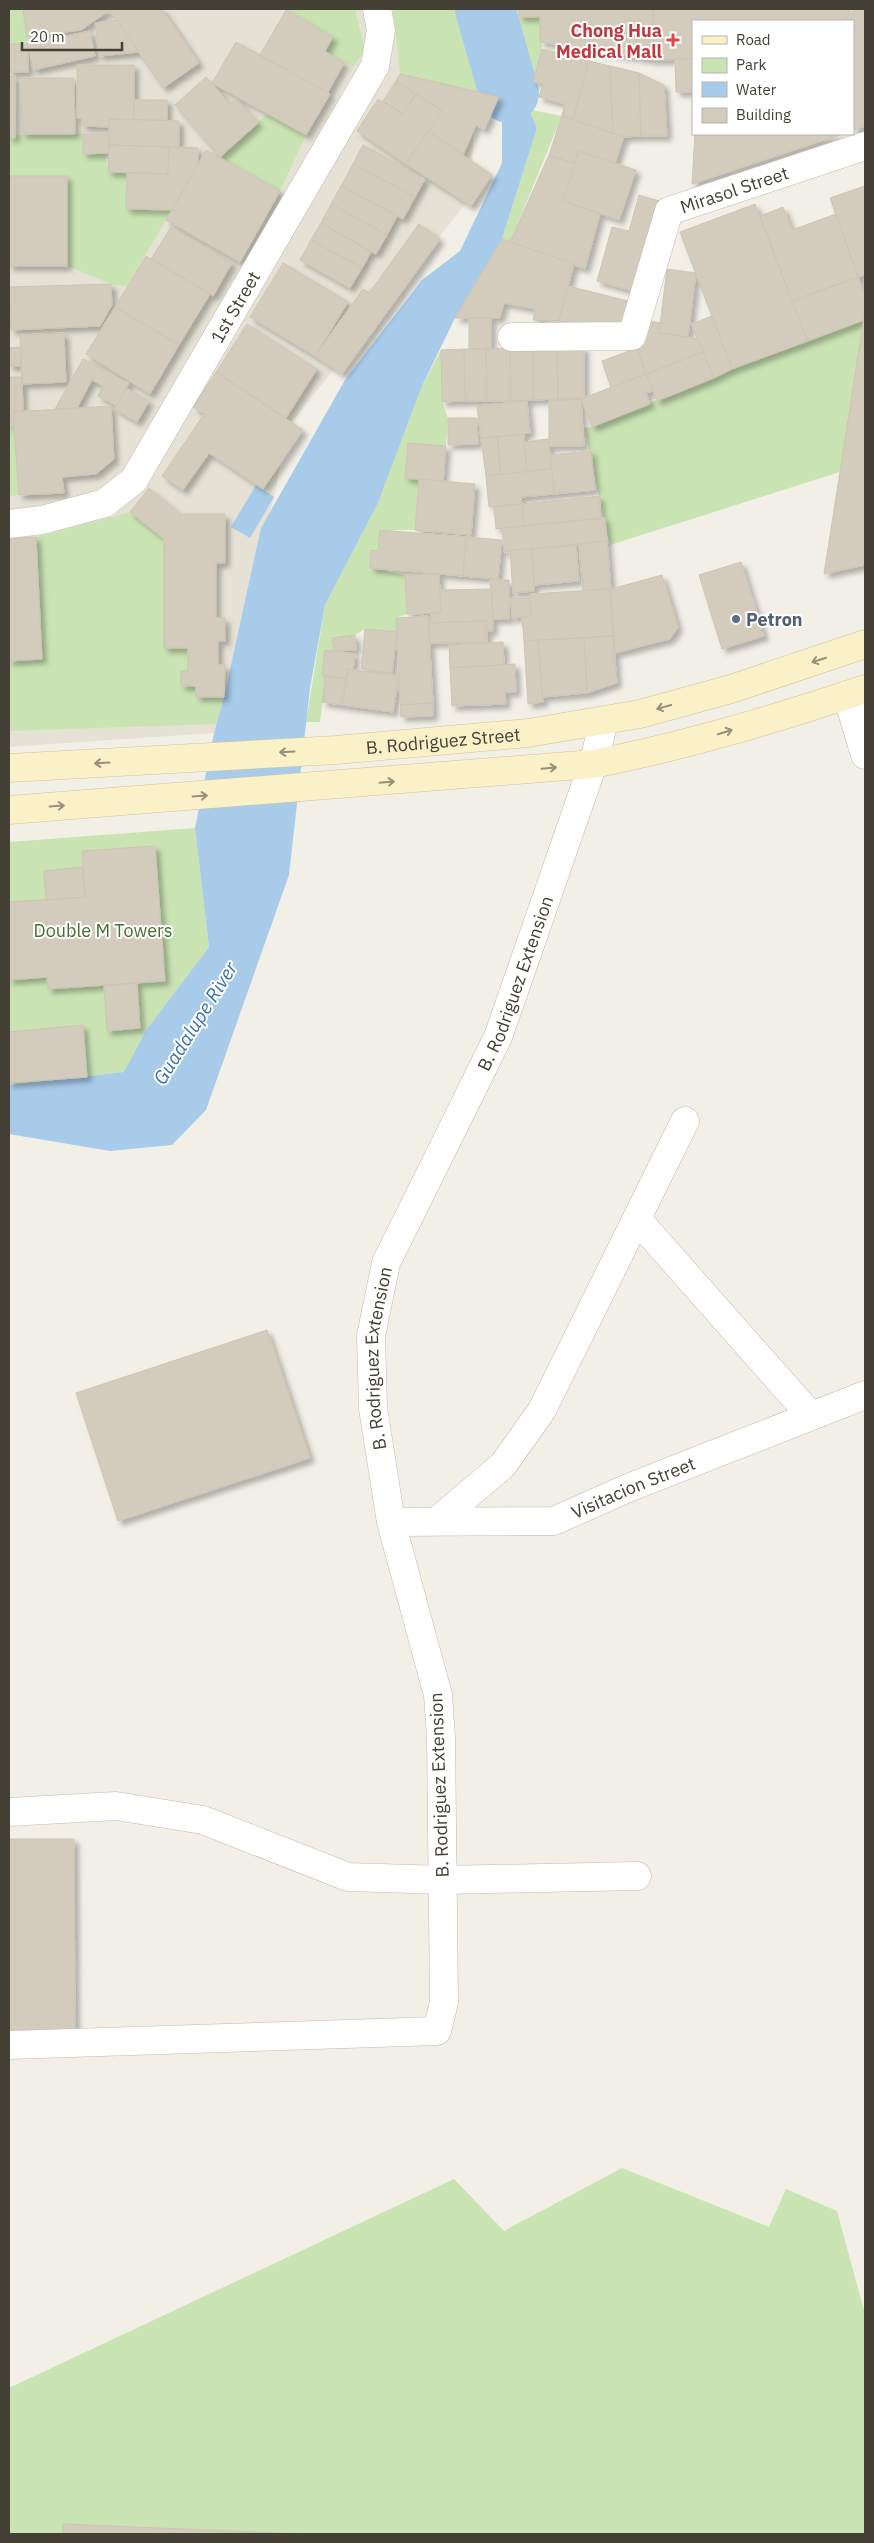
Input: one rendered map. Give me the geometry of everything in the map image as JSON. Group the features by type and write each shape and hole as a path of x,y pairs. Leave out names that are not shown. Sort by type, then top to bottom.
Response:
{"main road":[{"name":"B. Rodriguez Street","path":"9,768 336,750 528,733 604,721 731,689 865,644"},
{"name":"B. Rodriguez Street","path":"9,810 339,786 593,764 680,744 856,692"}],"street":[{"name":"1st Street","path":"9,524 42,520 105,503 134,480 375,66 381,30 376,9"},
{"name":"Mirasol Street","path":"512,337 632,336 669,211 865,146"},
{"path":"856,692 865,755"},
{"name":"B. Rodriguez Extension","path":"9,2045 437,2030 444,2002 438,1695 390,1522 373,1408 371,1336 386,1263 498,1037 593,764 604,721"},
{"path":"437,1520 503,1465 542,1410 685,1121"},
{"path":"637,1219 811,1416"},
{"name":"Visitacion Street","path":"390,1522 437,1520 554,1521 628,1488 865,1395"},
{"path":"9,1812 116,1806 202,1820 348,1877 443,1880 637,1876"}],"shaded area":[{"path":"9,9 474,9 477,23 471,197 288,427 274,497 214,733 9,747"}],"green space":[{"path":"9,9 23,9 28,44 9,44"},
{"path":"355,9 365,50 353,67 325,51 333,37 286,10"},
{"path":"393,9 480,9 499,84 499,97 400,74"},
{"path":"510,9 519,9 519,17 540,17 542,49 531,110 562,116 510,242 502,239 537,128 525,100 525,38"},
{"path":"267,114 306,135 280,191 220,157"},
{"path":"83,134 83,153 105,153 108,172 127,173 126,208 172,210 127,286 111,284 67,266 67,177 9,176 9,135"},
{"path":"864,320 840,472 610,545 584,428 592,427 732,369"},
{"path":"441,350 442,402 448,418 446,446 408,443 405,478 419,479 415,530 380,530 378,551 371,551 370,568 405,575 407,614 396,618 397,632 365,629 355,635 332,638 334,651 325,651 322,675 326,676 320,722 306,722 325,605 378,503 422,386"},
{"path":"9,427 15,427 19,495 9,496"},
{"path":"130,512 164,539 188,648 188,671 181,671 196,686 196,697 224,697 217,724 9,731 9,661 41,659 36,537"},
{"name":"Double M Towers","path":"195,828 209,947 147,1029 125,1072 9,1085 9,842"},
{"path":"622,2168 769,2227 786,2189 837,2211 865,2314 865,2534 300,2534 63,2524 63,2534 9,2534 9,2388 454,2179 504,2231"}],"water":[{"path":"485,9 510,9 525,38 525,100 537,128 502,239 455,318 422,386 378,503 325,605 310,688 289,875 206,1110 172,1145 110,1151 9,1134 9,1085 124,1072 147,1029 209,947 195,828 214,733 224,697 261,528 345,380 422,280 460,251 502,163 502,87"},
{"path":"256,485 274,497 250,538 231,527"}],"building":[{"path":"23,9 110,10 81,30 27,37"},
{"path":"109,9 162,9 199,63 163,88"},
{"path":"519,9 653,9 654,60 540,42 540,17 519,17"},
{"name":"Chong Hua Medical Mall","path":"653,9 852,9 843,20 692,20 692,59 654,60"},
{"path":"855,9 865,9 865,126 854,131 854,20 843,20"},
{"path":"286,10 333,37 325,51 344,63 327,94 260,55"},
{"path":"117,20 139,52 99,56 95,23"},
{"path":"90,31 95,56 33,70 28,44"},
{"path":"236,42 330,94 306,135 212,83"},
{"path":"9,44 28,44 28,72 9,72"},
{"path":"542,49 589,61 573,120 562,116 565,104 539,97 543,84 533,82"},
{"path":"675,59 692,59 692,92 676,92"},
{"path":"589,61 610,66 613,133 573,120"},
{"path":"77,65 134,65 134,120 109,119 109,127 82,126 82,118 77,118"},
{"path":"610,66 639,73 641,136 624,137 613,133"},
{"path":"639,73 664,85 667,136 641,136"},
{"path":"400,74 499,97 484,130 476,125 463,155 428,131 442,111 396,81"},
{"path":"9,76 15,76 15,138 9,138"},
{"path":"206,77 230,104 236,99 258,123 220,157 175,105"},
{"path":"21,78 74,78 75,134 22,134"},
{"path":"396,81 416,94 403,114 383,101"},
{"path":"416,94 442,111 406,164 357,131 378,99 403,114"},
{"path":"134,100 167,100 167,120 134,120"},
{"path":"562,116 624,137 615,164 578,151 575,164 549,155"},
{"path":"109,119 179,121 179,148 109,145"},
{"path":"428,131 492,175 471,206 406,164"},
{"path":"83,134 109,134 109,153 83,154"},
{"path":"695,135 840,135 692,184"},
{"path":"109,145 169,147 168,174 108,172"},
{"path":"363,145 425,179 415,197 353,164"},
{"path":"169,147 198,148 198,165 172,210 126,209 127,173 168,174"},
{"path":"206,150 280,191 240,262 166,220"},
{"path":"578,151 636,170 619,220 563,201"},
{"path":"549,155 575,164 563,201 600,214 585,269 510,242"},
{"path":"353,164 415,197 403,219 341,186"},
{"path":"9,176 67,176 67,266 9,266"},
{"path":"341,186 397,216 387,235 331,204"},
{"path":"865,186 865,275 858,277 830,198"},
{"path":"639,195 659,201 633,291 597,281 612,227 629,231"},
{"path":"331,204 387,235 376,254 321,223"},
{"path":"755,204 808,341 732,369 680,232"},
{"path":"783,207 792,230 836,214 858,277 792,301 760,216"},
{"path":"321,223 371,252 362,268 311,240"},
{"path":"419,224 440,239 342,374 315,356 363,289 369,293"},
{"path":"171,227 232,263 213,296 151,259"},
{"path":"502,239 574,264 559,321 533,320 535,309 504,303 500,318 455,318"},
{"path":"311,240 362,268 350,288 300,260"},
{"path":"146,256 210,294 179,345 115,307"},
{"path":"283,263 348,302 315,356 250,317"},
{"path":"667,269 696,273 688,337 659,333"},
{"path":"858,277 865,296 864,320 808,341 792,301"},
{"path":"111,284 112,305 100,326 11,330 9,287"},
{"path":"568,286 628,301 622,327 559,321"},
{"path":"115,307 179,345 150,394 86,354"},
{"path":"865,311 865,565 824,574 840,472"},
{"path":"712,316 732,369 714,378 691,324"},
{"path":"469,318 491,318 491,348 469,349"},
{"path":"641,320 660,323 659,333 698,339 703,352 646,374 637,348"},
{"path":"247,324 317,369 286,418 216,372"},
{"path":"64,333 66,382 22,384 20,335"},
{"path":"21,347 21,366 9,366 9,348"},
{"path":"584,347 584,398 558,399 557,348"},
{"path":"510,348 533,348 533,400 511,401"},
{"path":"510,348 511,401 487,401 486,349"},
{"path":"533,348 557,348 558,399 533,400"},
{"path":"637,348 646,374 611,388 602,361"},
{"path":"464,349 486,349 487,401 465,401"},
{"path":"464,349 465,401 442,402 441,350"},
{"path":"703,352 714,378 657,401 646,374"},
{"path":"83,359 129,383 117,406 98,396 103,386 92,380 77,408 55,409"},
{"path":"216,372 303,430 263,489 209,453 183,490 162,476 204,414 193,407"},
{"path":"646,374 653,391 646,393 650,404 592,427 581,399"},
{"path":"9,377 22,377 23,411 13,412 15,427 9,427"},
{"path":"126,388 149,401 137,422 115,409"},
{"path":"581,399 584,446 549,446 549,401"},
{"path":"527,401 530,433 481,438 477,406"},
{"path":"111,406 114,459 96,474 62,477 64,493 19,495 13,412"},
{"path":"448,418 477,418 478,444 448,445"},
{"path":"524,434 527,472 501,475 497,437"},
{"path":"497,437 501,475 486,476 481,438"},
{"path":"548,439 552,469 527,472 524,442"},
{"path":"408,443 446,446 443,482 405,478"},
{"path":"591,451 595,490 554,494 550,455"},
{"path":"552,469 554,494 521,497 522,504 489,507 486,476"},
{"path":"419,479 475,484 471,535 415,530"},
{"path":"149,488 180,514 225,514 225,563 216,563 216,618 225,618 225,641 218,641 218,665 225,665 224,697 196,697 196,686 181,686 181,671 188,671 188,648 164,648 164,539 130,512"},
{"path":"599,496 601,518 524,526 522,504"},
{"path":"522,504 524,526 496,529 494,507"},
{"path":"605,518 607,541 504,552 502,528"},
{"path":"380,530 466,537 463,576 370,568 371,550 378,551"},
{"path":"36,537 42,659 9,661 9,538"},
{"path":"466,537 502,540 498,579 463,576"},
{"path":"607,541 611,589 583,591 579,544"},
{"path":"576,545 579,581 534,585 532,549"},
{"path":"532,549 534,591 513,593 510,550"},
{"name":"Petron","path":"741,562 764,636 722,649 699,575"},
{"path":"439,574 441,613 407,614 405,575"},
{"path":"662,575 678,627 670,639 615,653 611,589"},
{"path":"490,580 509,580 509,619 493,619"},
{"path":"492,589 493,631 487,631 487,621 431,623 431,613 441,613 440,590"},
{"path":"609,589 613,636 524,641 522,617 531,616 530,594"},
{"path":"511,598 530,598 531,616 512,618"},
{"path":"428,616 433,703 400,705 396,618"},
{"path":"487,621 487,642 430,643 429,623"},
{"path":"365,629 397,632 392,673 361,669"},
{"path":"355,635 356,650 334,651 332,638"},
{"path":"613,636 617,683 587,693 584,638"},
{"path":"584,638 587,693 542,697 538,640"},
{"path":"538,640 543,702 528,704 524,641"},
{"path":"503,642 504,665 450,668 449,645"},
{"path":"325,650 355,654 353,670 348,669 346,679 322,675"},
{"path":"515,664 516,692 505,692 506,704 452,706 450,668"},
{"path":"348,669 399,676 393,712 342,705"},
{"path":"326,676 346,679 342,705 322,702"},
{"path":"433,703 433,716 401,717 400,705"},
{"path":"155,846 165,981 48,989 47,977 9,980 9,902 85,897 82,851"},
{"path":"82,867 85,897 46,900 44,871"},
{"path":"137,983 140,1028 107,1031 104,986"},
{"path":"83,1025 87,1077 9,1083 9,1032"},
{"path":"267,1330 310,1458 118,1521 76,1393"},
{"path":"9,1839 74,1839 75,2033 9,2033"},
{"path":"63,2524 300,2534 63,2534"}],"waterway":[{"name":"Guadalupe River","path":"485,9 509,93"}],"place":[{"name":"Chong Hua Medical Mall","path":"673,40"},
{"name":"Petron","path":"736,619"}]}
